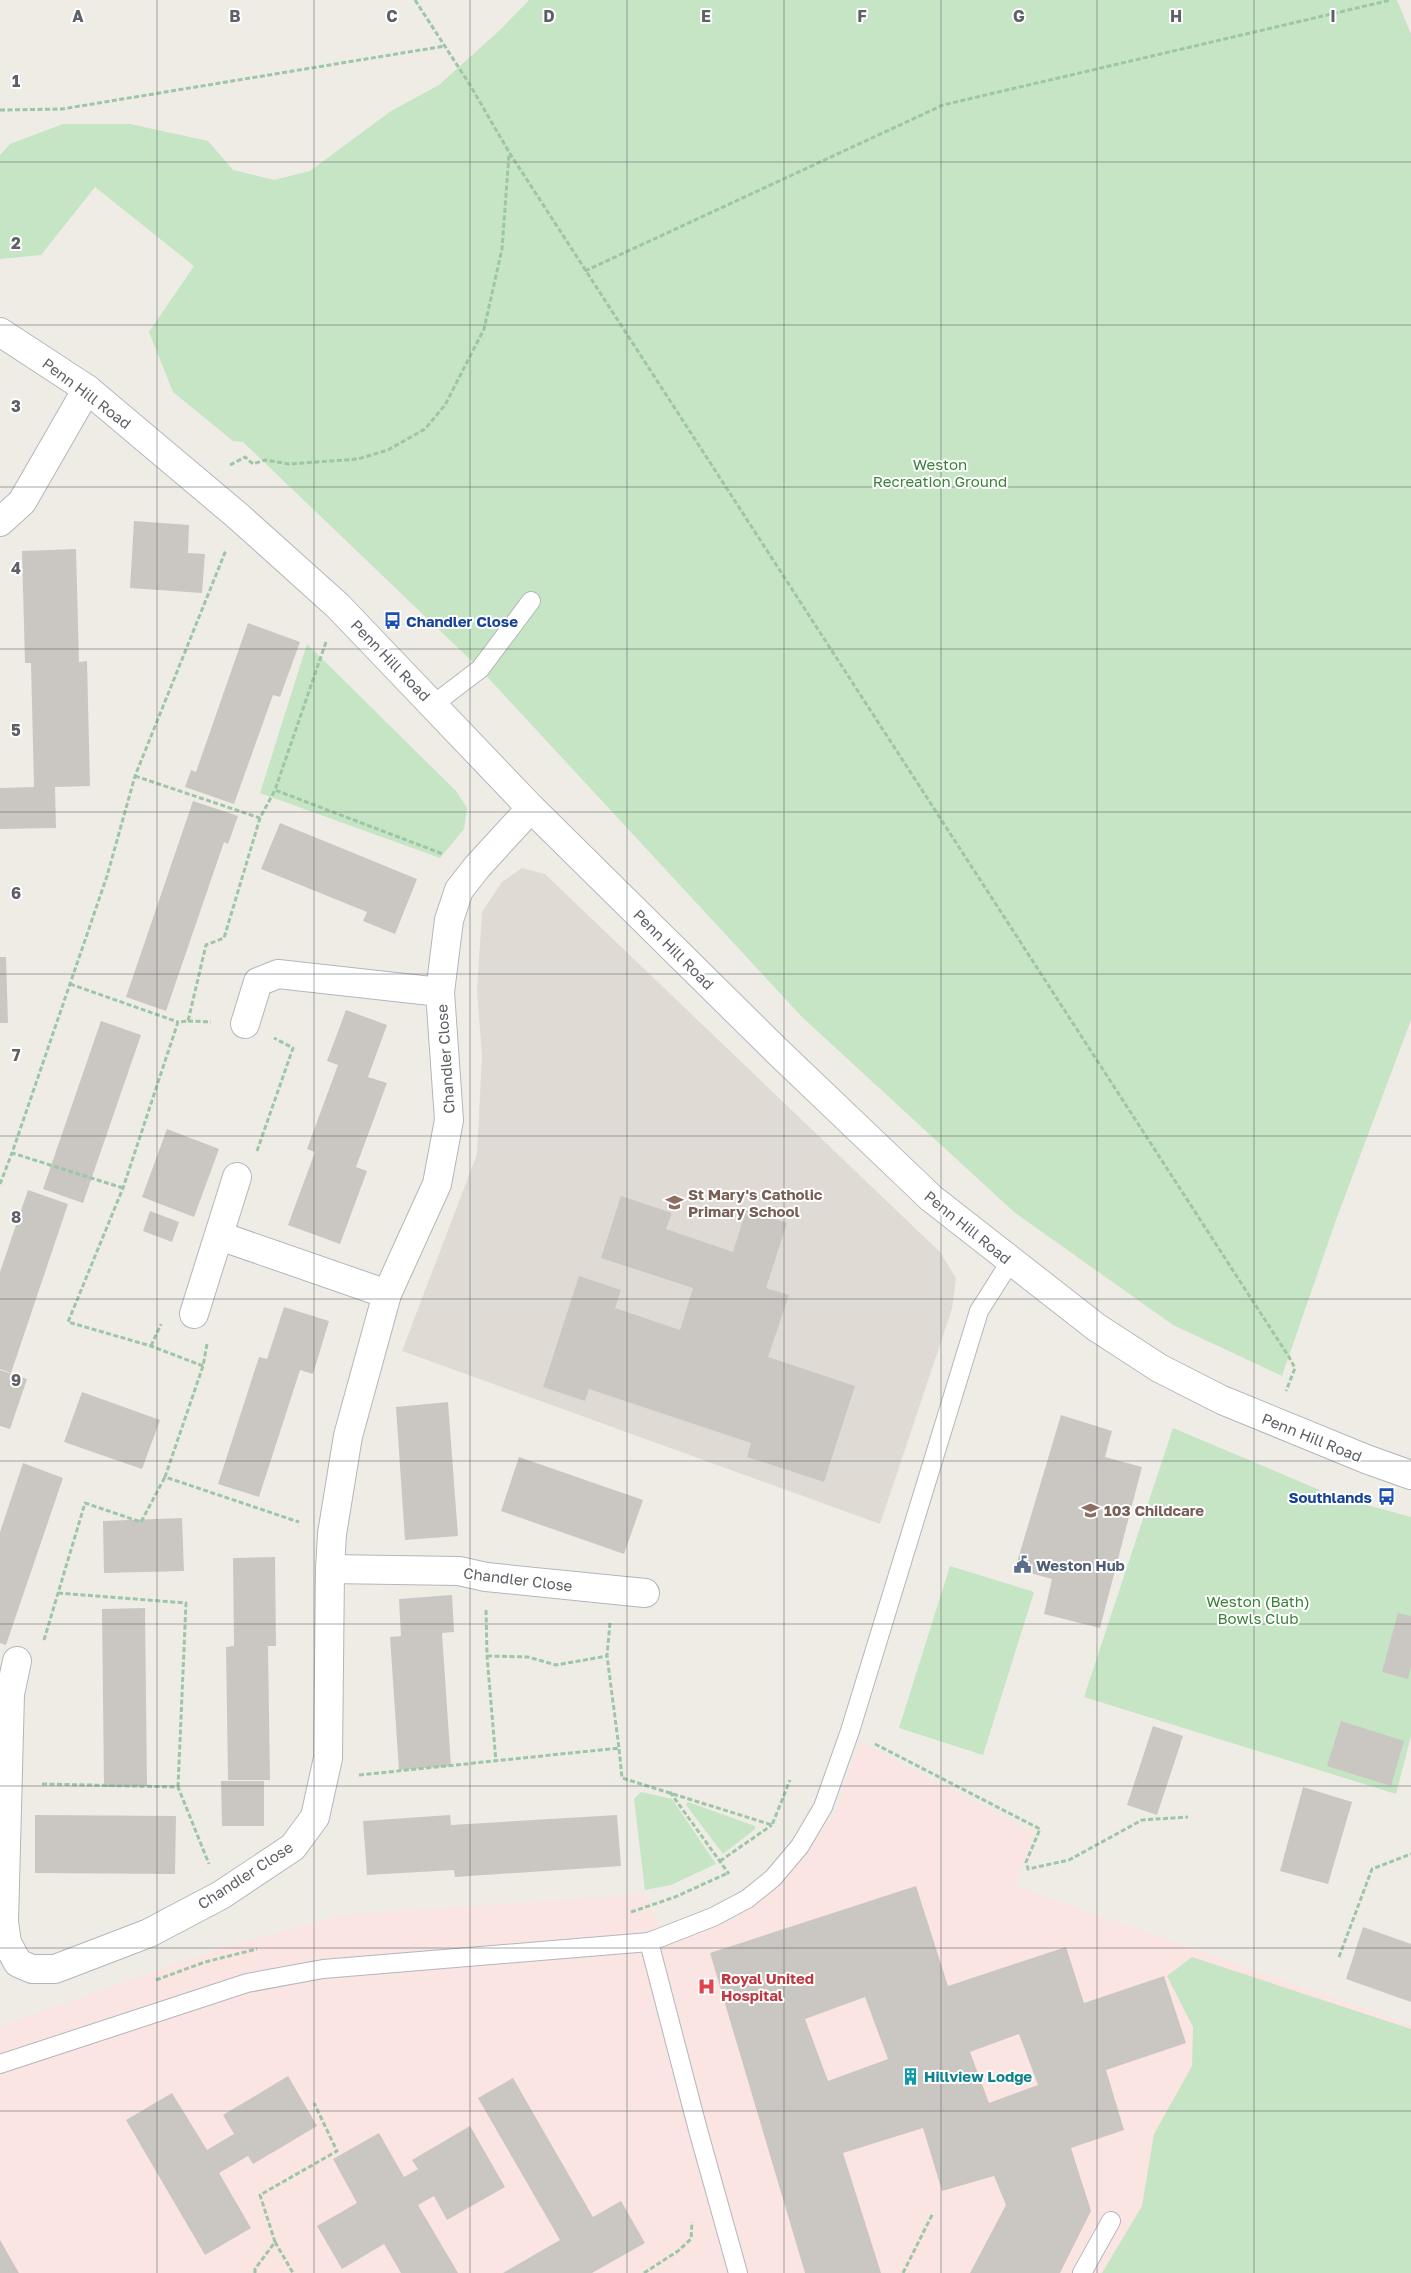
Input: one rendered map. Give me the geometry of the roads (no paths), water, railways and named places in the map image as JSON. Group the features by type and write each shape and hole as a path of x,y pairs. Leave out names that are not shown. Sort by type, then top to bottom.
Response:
{"street":[{"name":"Penn Hill Road","path":"0,332 87,389 239,517 338,606 532,808 776,1050 917,1184 1010,1262 1096,1327 1159,1368 1230,1404 1366,1459 1411,1474"},
{"path":"0,522 22,502 87,389"},
{"name":"Chandler Close","path":"17,1661 10,1694 4,1922 9,1968 32,1970 55,1968 149,1933 221,1895 292,1847 315,1817 328,1758 332,1534 348,1436 386,1294 437,1184 449,1120 440,992 449,920 459,890 477,867 532,808"},
{"name":"Chandler Close","path":"245,1024 258,982 278,974 440,992"},
{"path":"194,1314 238,1177"},
{"path":"220,1236 386,1294"},
{"name":"Chandler Close","path":"330,1569 459,1571 486,1577 645,1593"}],"lane":[{"path":"434,704 480,669 531,601"},
{"path":"0,2064 247,1983 323,1969 649,1942 714,1917 747,1899 773,1878 800,1846 823,1807 850,1731 980,1311 1010,1262"},
{"path":"649,1942 734,2272"},
{"path":"1082,2273 1111,2221"}],"place":[{"name":"Chandler Close","path":"392,621"},
{"name":"St Mary's Catholic Primary School","path":"674,1203"},
{"name":"Southlands","path":"1386,1497"},
{"name":"103 Childcare","path":"1090,1510"},
{"name":"Weston Hub","path":"1022,1565"},
{"name":"Royal United Hospital","path":"707,1987"},
{"name":"Hillview Lodge","path":"910,2076"}],"park label":[{"name":"Weston Recreation Ground","path":"940,472"},
{"name":"Weston (Bath) Bowls Club","path":"1258,1610"}]}
